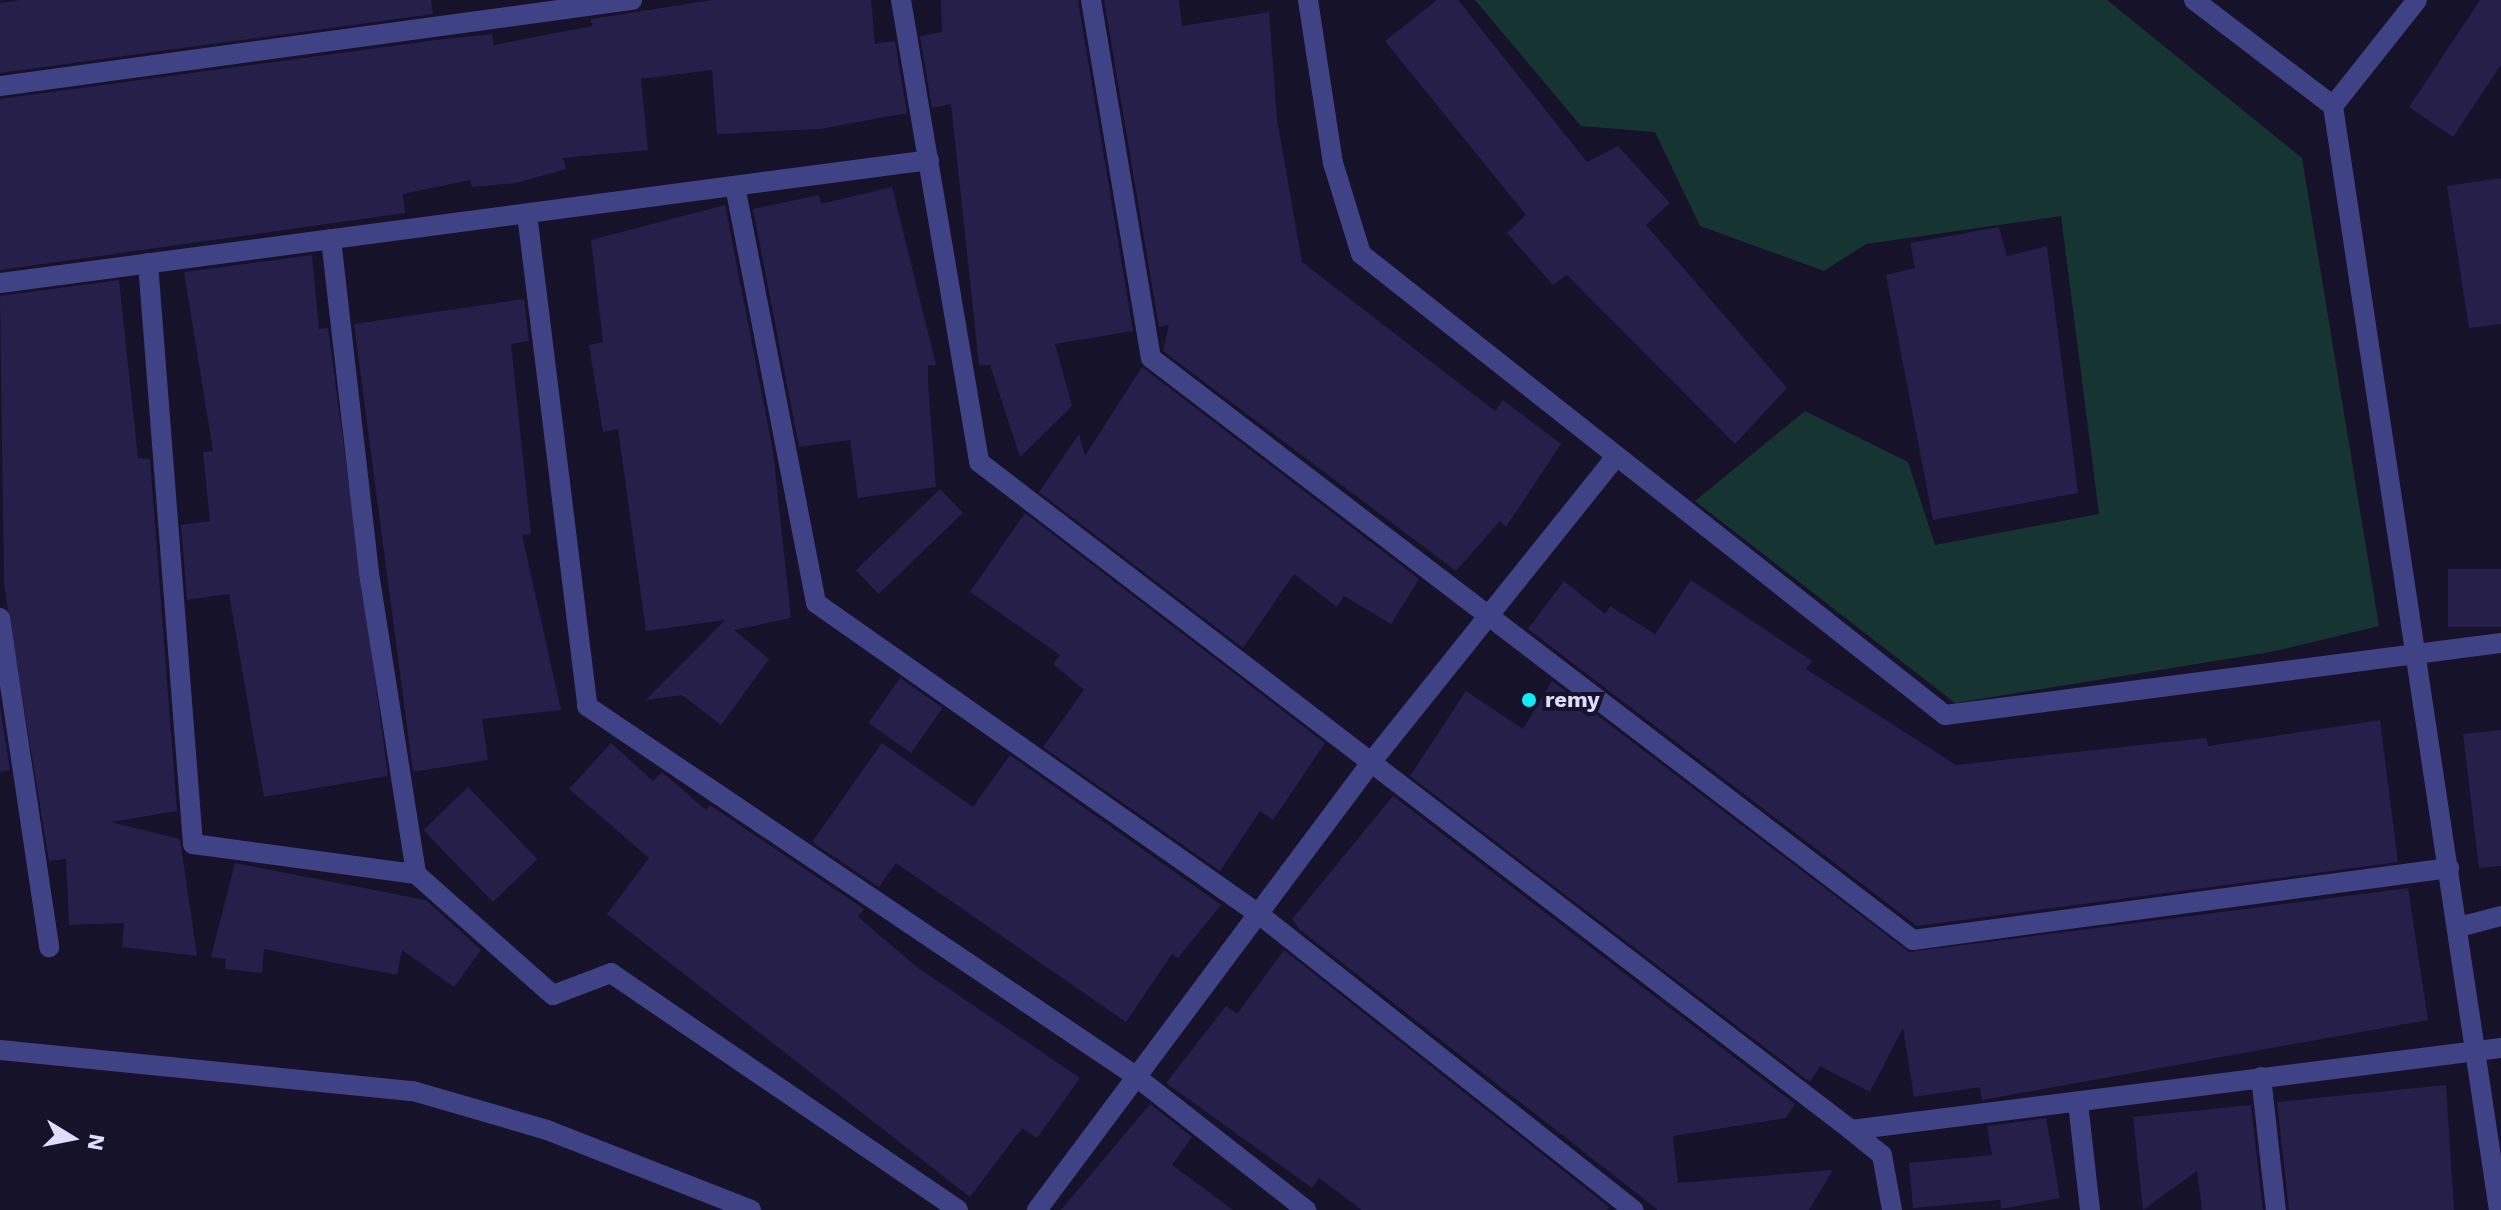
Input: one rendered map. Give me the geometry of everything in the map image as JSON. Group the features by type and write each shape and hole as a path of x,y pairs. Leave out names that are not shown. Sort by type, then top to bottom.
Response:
{"street":[{"path":"0,86 632,0"},
{"path":"901,0 979,462 1373,760 1882,1155 1892,1210"},
{"path":"1091,0 1151,358 1490,612 1913,940 2449,868"},
{"path":"1308,0 1333,163 1361,254 1614,459 1945,715 2501,643"},
{"path":"2194,0 2333,106 2478,1051 2499,1210"},
{"path":"2333,106 2417,0"},
{"path":"0,283 929,160"},
{"path":"735,186 816,603 1260,915 1634,1210"},
{"path":"527,214 587,706 1134,1075 1306,1210"},
{"path":"331,239 369,573 416,874"},
{"path":"148,263 193,844 416,874 553,995 611,973 958,1210"},
{"path":"1037,1210 1134,1075 1260,915 1373,760 1614,459"},
{"path":"0,618 49,947"},
{"path":"2459,927 2501,916"},
{"path":"1851,1130 2501,1048"},
{"path":"0,1050 413,1091 547,1130 751,1210"},
{"path":"2261,1077 2276,1210"},
{"path":"2078,1103 2090,1210"}],"green space":[{"path":"1475,0 2107,0 2302,158 2379,626 2271,652 1955,703 1695,501 1805,411 1908,462 1935,545 2099,514 2061,216 1866,244 1824,271 1700,226 1655,132 1581,126"}],"building":[{"path":"21,0 431,0 433,14 0,73 0,3"},
{"path":"712,0 871,0 875,44 895,41 907,113 820,129 717,134 712,70 641,79 648,150 563,158 566,169 516,183 472,187 470,180 403,194 405,213 0,270 0,99 436,40 492,34 494,45 592,26 591,19"},
{"path":"941,0 1078,0 1133,331 1055,344 1072,406 1020,457 990,365 979,365 951,104 932,108 920,36 942,32"},
{"path":"1104,0 1179,0 1182,26 1269,12 1277,119 1302,262 1495,411 1503,400 1561,444 1506,527 1500,521 1456,571 1163,351 1169,325 1159,327"},
{"path":"1437,0 1458,0 1587,162 1618,146 1670,203 1646,225 1787,388 1735,444 1567,275 1553,285 1507,233 1526,215 1385,41"},
{"path":"2480,0 2501,0 2501,65 2453,137 2409,107"},
{"path":"2501,178 2501,324 2469,328 2447,186"},
{"path":"892,187 936,365 928,365 928,384 936,487 858,498 850,440 799,447 753,209 819,195 821,204"},
{"path":"725,205 773,451 791,618 734,630 769,659 721,725 682,695 646,700 725,620 646,631 618,429 603,432 589,345 603,342 591,240"},
{"path":"1999,227 2007,256 2047,246 2078,493 1933,520 1886,275 1915,268 1910,243"},
{"path":"312,255 319,329 328,328 388,776 264,797 229,594 187,600 181,525 210,521 203,452 213,451 184,272"},
{"path":"119,280 138,458 150,459 177,811 111,822 180,839 197,956 122,947 124,923 69,925 66,859 49,861 4,585 0,296"},
{"path":"524,299 529,341 511,344 531,534 522,535 561,710 482,719 488,760 413,772 354,324"},
{"path":"1142,367 1419,579 1391,624 1344,596 1337,607 1294,574 1243,648 1039,492 1079,434 1085,456"},
{"path":"940,489 963,513 879,594 856,570"},
{"path":"1025,513 1325,743 1273,820 1260,811 1220,871 1043,747 1084,690 1053,664 1060,655 970,592"},
{"path":"2448,569 2501,569 2501,627 2448,627"},
{"path":"1691,580 1812,661 1806,669 1956,765 2206,738 2208,746 2380,720 2398,862 1917,926 1528,629 1564,581 1605,614 1610,606 1655,634"},
{"path":"900,678 943,708 911,753 868,723"},
{"path":"1552,681 1909,952 2408,888 2428,1020 1982,1100 1980,1087 1914,1097 1903,1028 1870,1092 1820,1066 1810,1082 1410,776 1466,691 1523,729"},
{"path":"0,706 10,770 0,772"},
{"path":"2501,730 2501,866 2479,868 2463,734"},
{"path":"611,743 653,781 662,772 706,810 710,805 864,909 858,917 917,967 1080,1078 1037,1138 1022,1128 970,1197 607,914 649,858 569,789"},
{"path":"882,743 973,807 1010,755 1221,905 1178,958 1172,954 1126,1022 896,863 879,887 812,842"},
{"path":"468,787 537,859 493,902 423,830"},
{"path":"1393,796 1795,1104 1786,1118 1673,1136 1678,1183 1833,1170 1809,1210 1658,1210 1299,929 1292,919"},
{"path":"235,863 426,900 481,950 454,987 402,950 397,975 264,949 262,973 225,969 226,959 211,957"},
{"path":"1284,950 1609,1207 1607,1210 1362,1210 1319,1178 1312,1188 1166,1083 1226,1006 1237,1014"},
{"path":"2446,1085 2454,1210 2289,1210 2277,1102"},
{"path":"1150,1104 1192,1137 1172,1165 1233,1210 1061,1210"},
{"path":"2251,1105 2263,1210 2202,1210 2197,1171 2143,1210 2133,1117"},
{"path":"2046,1118 2060,1198 2001,1209 2000,1200 1913,1208 1909,1163 1992,1155 1987,1126"}],"place":[{"name":"remy","path":"1529,700"}]}
